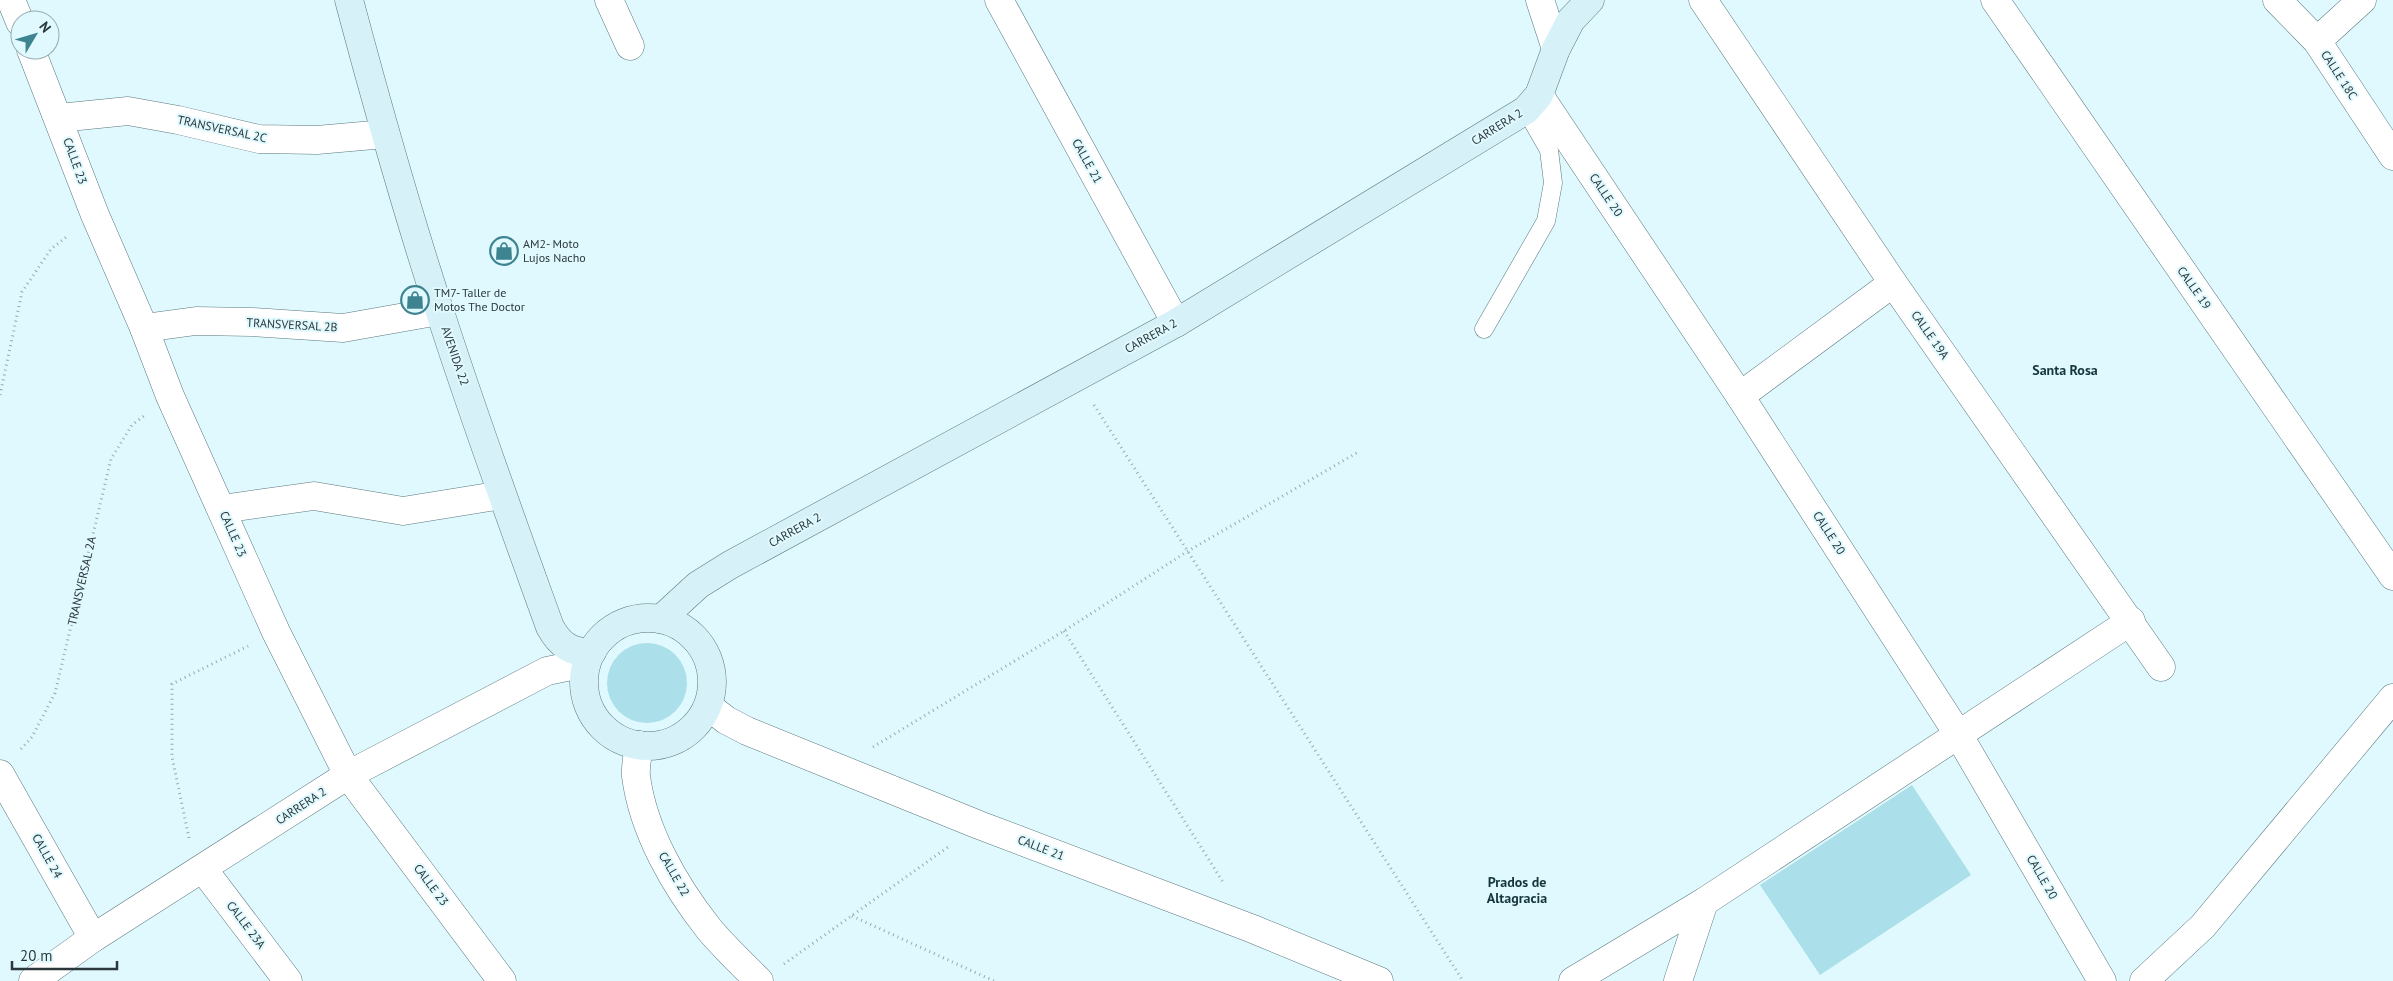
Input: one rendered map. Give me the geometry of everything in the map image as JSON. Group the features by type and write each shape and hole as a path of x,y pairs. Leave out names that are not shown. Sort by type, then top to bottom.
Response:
{"street":[{"name":"AVENIDA 22","path":"349,0 385,134 440,311 502,495 550,627 557,640 566,648 589,658"},
{"path":"609,0 630,46"},
{"name":"CALLE 21","path":"999,0 1176,323"},
{"path":"1540,0 1556,49"},
{"path":"1532,102 1571,20 1590,0"},
{"name":"CALLE 19A","path":"1703,0 1893,283 2161,666"},
{"name":"CALLE 19","path":"1995,0 2393,576"},
{"name":"CALLE 18C","path":"2277,0 2317,41 2393,156"},
{"path":"2317,41 2362,0"},
{"name":"CALLE 23","path":"35,60 95,215 144,328 170,396 276,632 348,775 502,981"},
{"name":"CARRERA 2","path":"661,619 698,585 730,565 1176,323 1532,102"},
{"name":"CALLE 20","path":"1532,102 1740,396 1958,734 2102,981"},
{"name":"TRANSVERSAL 2C","path":"59,118 128,111 178,120 259,139 316,140 385,134"},
{"path":"1740,396 1893,283"},
{"name":"TRANSVERSAL 2B","path":"144,328 196,322 252,322 343,328 440,311"},
{"path":"222,509 314,496 403,511 502,495"},
{"path":"640,618 661,619 680,626 697,641 709,662 713,682 708,706 697,723 680,737 660,745 639,745 618,738 609,732 594,715 586,695 584,673 589,658 602,638 623,624 640,618"},
{"path":"1573,981 1704,902 2131,621"},
{"name":"CARRERA 2","path":"33,981 69,971 93,938 348,775 547,671 589,658"},
{"path":"2144,981 2203,926 2393,698"},
{"name":"CALLE 21","path":"708,706 726,720 747,731 979,825 1253,929 1379,981"},
{"name":"CALLE 22","path":"639,745 636,774 641,798 650,829 666,863 709,929 759,981"},
{"name":"CALLE 24","path":"0,774 93,938"},
{"name":"CALLE 23A","path":"203,869 288,981"},
{"path":"1678,981 1704,902"}],"lane":[{"path":"1484,329 1546,222 1553,183 1549,150 1532,102"}],"path":[{"path":"0,395 22,292 51,249 95,215"},
{"path":"1076,377 1464,981"},
{"name":"TRANSVERSAL 2A","path":"0,774 32,737 55,693 111,459 132,425 170,396"},
{"path":"838,768 1064,631 1188,551 1360,451"},
{"path":"1064,631 1227,887"},
{"path":"203,869 192,850 172,757 172,684 276,632"},
{"path":"783,965 979,825"},
{"path":"852,916 994,981"}],"shaded area":[{"path":"647,643 662,646 675,655 684,668 687,683 684,698 675,711 662,720 647,723 632,720 619,711 610,698 607,683 610,668 619,655 632,646"},
{"path":"1912,785 1971,875 1820,975 1760,885"}],"place":[{"name":"AM2- Moto Lujos Nacho","path":"504,251"},
{"name":"TM7- Taller de Motos The Doctor","path":"415,300"}],"district":[{"name":"Santa Rosa","path":"2065,370"},
{"name":"Prados de Altagracia","path":"1517,890"}]}
